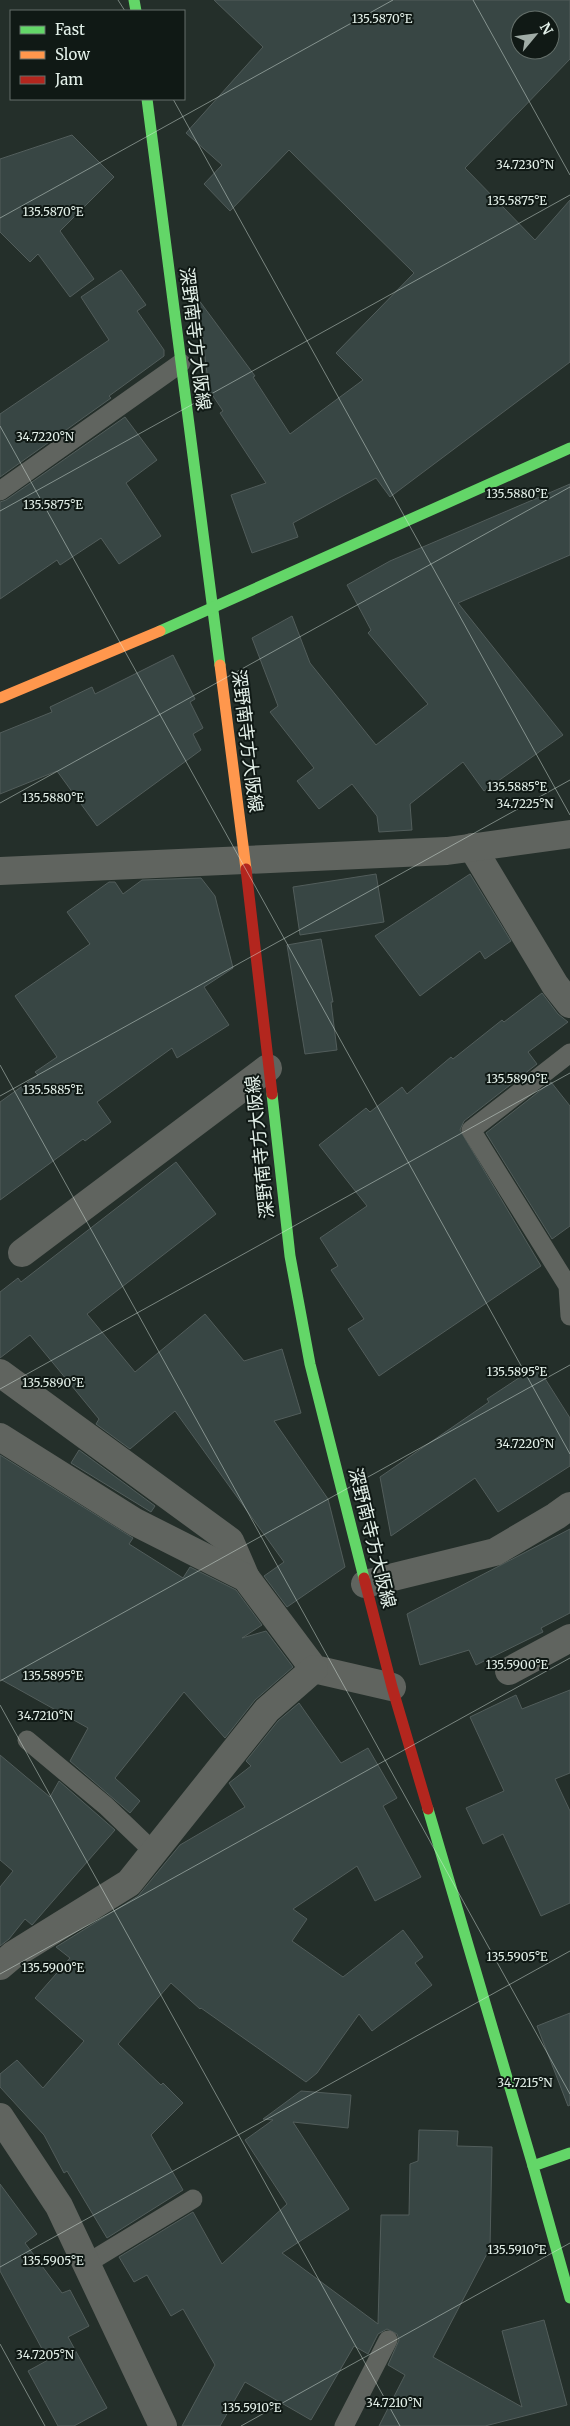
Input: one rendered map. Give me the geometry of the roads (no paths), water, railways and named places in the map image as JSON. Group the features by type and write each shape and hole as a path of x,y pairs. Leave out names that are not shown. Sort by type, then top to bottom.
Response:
{"main road":[{"name":"深野南寺方大阪線","path":"147,100 245,860 290,1256 310,1364 392,1687 570,2298"},
{"path":"0,698 212,609 570,448"},
{"path":"533,2166 570,2154"}],"street":[{"path":"0,872 447,851 570,834"},
{"path":"472,847 555,985 570,1004"},
{"path":"22,1253 268,1068"},
{"path":"0,1373 230,1541 246,1578 314,1669 392,1687"},
{"path":"0,1437 136,1522 246,1578"},
{"path":"365,1584 495,1552 570,1506"},
{"path":"509,1671 570,1638"},
{"path":"0,1966 13,1955 129,1883 267,1710 314,1669"},
{"path":"0,2117 59,2206 163,2426"}],"lane":[{"path":"0,491 181,363"},
{"path":"570,1053 471,1130 568,1286 570,1316"},
{"path":"27,1740 106,1806 154,1852"},
{"path":"86,2264 193,2199"},
{"path":"344,2426 388,2340"}]}
